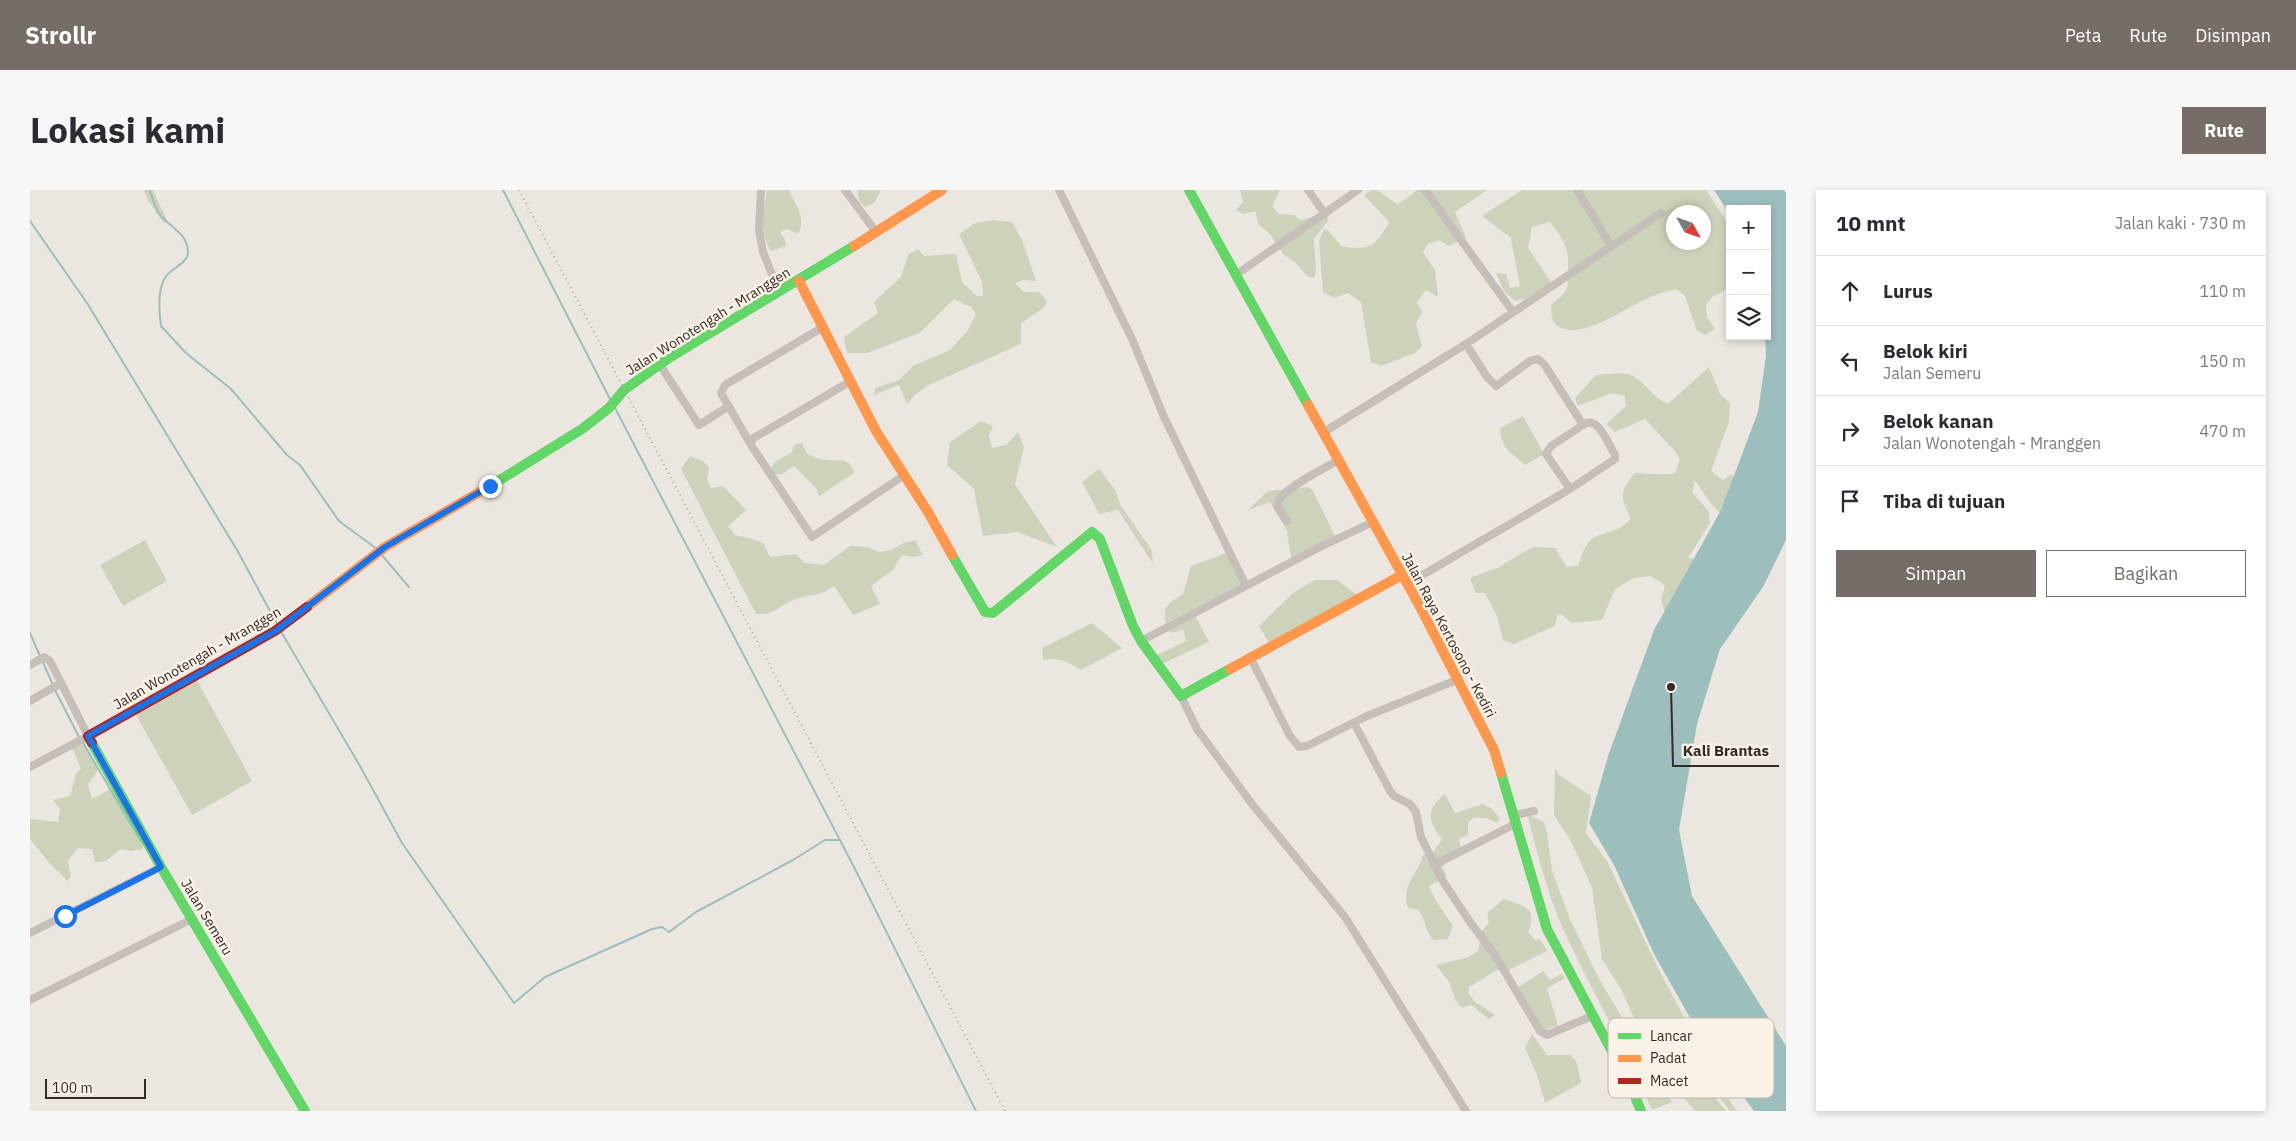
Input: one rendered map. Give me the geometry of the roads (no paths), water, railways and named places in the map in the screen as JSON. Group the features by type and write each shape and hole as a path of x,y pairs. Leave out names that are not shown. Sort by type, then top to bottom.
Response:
{"main road":[{"name":"Jalan Wonotengah - Mranggen","path":"87,736 279,628 379,552 544,454 582,429 612,404 624,390 660,365 799,281 942,190"},
{"name":"Jalan Raya Kertosono - Kediri","path":"1189,190 1459,679 1494,750 1516,819 1547,929 1608,1045"},
{"path":"799,281 876,431 903,476 928,512 985,612 993,613 1000,608 1092,532 1100,539 1130,619 1141,641 1181,696 1250,657 1405,580"},
{"name":"Jalan Semeru","path":"87,736 158,868 305,1111"},
{"name":"Jalan Raya Kertosono - Kediri","path":"1636,1098 1641,1111"}],"street":[{"path":"761,190 759,230 763,252 780,292"},
{"path":"846,190 876,232"},
{"path":"1058,190 1132,339 1164,416 1246,586"},
{"path":"1308,190 1325,214"},
{"path":"1237,274 1358,190"},
{"path":"1425,190 1513,312"},
{"path":"1577,190 1611,246"},
{"path":"1324,432 1466,344 1661,212"},
{"path":"823,327 725,385 721,393 751,445 812,537 903,476"},
{"path":"1466,344 1487,378 1496,386 1530,360 1540,360 1556,380 1583,424"},
{"path":"660,365 699,425 729,406"},
{"path":"751,445 752,439 851,382"},
{"path":"1405,580 1570,489 1615,459 1615,455 1598,426 1592,421 1583,424 1551,446 1546,454 1570,489"},
{"path":"1287,522 1277,506 1280,498 1293,486 1339,460"},
{"path":"1141,641 1373,522"},
{"path":"1250,657 1290,736 1299,747 1307,746 1354,723 1459,679"},
{"path":"30,767 87,736 59,684 50,661 37,661"},
{"path":"30,701 59,684"},
{"path":"1181,696 1197,729 1252,804 1345,917 1466,1111"},
{"path":"1354,723 1390,791 1394,796 1410,804 1416,812 1421,837 1447,889 1495,955 1541,1033 1547,1034 1592,1016"},
{"path":"1434,865 1516,819 1534,811"},
{"path":"30,933 158,868"},
{"path":"30,1000 189,920"}],"water":[{"path":"1714,190 1784,190 1786,193 1786,540 1763,587 1720,649 1697,724 1679,830 1692,896 1768,1018 1690,1018 1654,954 1614,865 1589,823 1608,756 1654,630 1721,510 1758,412 1766,355 1765,340 1771,340 1771,205 1726,205 1726,209"},
{"path":"1774,1027 1786,1046 1786,1111 1754,1111 1744,1098 1774,1098"}],"waterway":[{"path":"149,190 158,212 185,239 188,251 186,259 169,273 163,281 159,301 161,326 186,353 231,389 287,455 300,465 339,521 377,549"},
{"path":"503,190 610,399"},
{"path":"30,221 87,303 237,550 277,624"},
{"path":"615,408 855,869 976,1111"},
{"path":"381,554 409,587"},
{"path":"280,630 360,766 402,843 514,1003 545,977 652,929 662,927 669,932 696,912 793,860 825,840 840,840"},
{"path":"30,633 40,656"},
{"path":"42,660 53,685"},
{"path":"55,690 79,737"},
{"path":"82,741 140,840"}],"railway":[{"path":"519,190 1005,1111"}],"place":[{"name":"Kali Brantas","path":"1671,687"}]}
